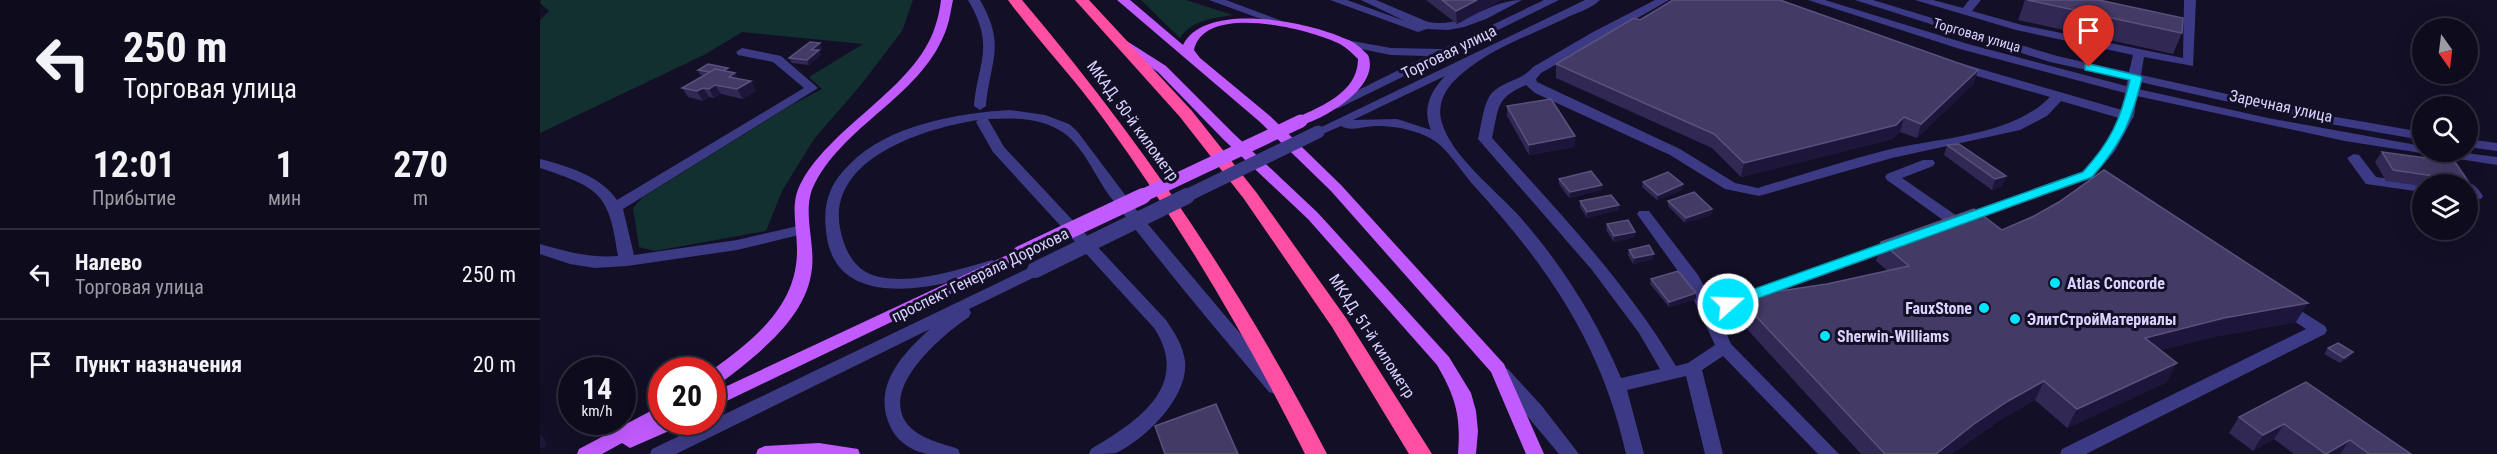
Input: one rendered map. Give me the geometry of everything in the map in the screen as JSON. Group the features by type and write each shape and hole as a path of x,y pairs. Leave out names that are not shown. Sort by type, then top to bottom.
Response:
{"highway":[{"name":"МКАД, 50-й километр","path":"1015,0 1122,133 1212,269 1289,403"},
{"path":"1082,0 1120,41"},
{"name":"МКАД, 51-й километр","path":"1120,41 1185,113 1284,243 1337,319 1421,454"},
{"path":"1289,403 1316,454"}],"main road":[{"path":"726,370 753,350 782,319 795,296 803,273 805,250 801,202 808,182 823,161 927,54 941,32 947,0"},
{"path":"1124,0 1265,119 1336,188 1498,369 1535,454"},
{"path":"1196,63 1188,50 1189,41 1206,27 1233,19 1253,19 1284,24 1345,42 1364,58 1364,74 1360,81 1328,108"},
{"path":"1120,41 1162,69 1229,137 1313,216 1454,376 1467,411 1469,431 1467,454"},
{"name":"Торговая улица","path":"1301,120 1328,108"},
{"name":"проспект Генерала Дорохова","path":"726,395 1301,120"},
{"path":"586,454 648,420"},
{"path":"603,454 648,433"},
{"path":"765,454 819,450 851,454"}],"street":[{"path":"974,0 984,15 991,33 991,53 981,82 980,106"},
{"path":"1215,0 1284,24"},
{"path":"1336,0 1418,29 1425,25"},
{"path":"1366,0 1425,25 1442,29 1454,28 1516,0"},
{"path":"1526,0 1539,6"},
{"name":"Торговая улица","path":"1328,108 1553,0"},
{"name":"Торговая улица","path":"1318,132 1594,0"},
{"path":"1663,0 1597,34 1537,70 1530,79 1506,89 1495,98 1485,139 1598,266 1645,329 1671,373"},
{"name":"Торговая улица","path":"1814,0 1975,51 2133,92"},
{"name":"Торговая улица","path":"1861,0 2043,56 2136,78"},
{"path":"1921,0 2020,28 2189,63 2190,0"},
{"path":"1965,13 1975,0"},
{"path":"1345,42 1403,54 1442,50 1474,39"},
{"path":"616,207 812,88 777,59 742,52"},
{"path":"1933,230 2092,178 2127,116 2139,53"},
{"path":"1474,58 1443,83 1432,108 1435,124 1444,142 1516,223 1570,296 1595,340 1616,386 1632,435 1635,454"},
{"path":"1953,65 2127,116"},
{"name":"Заречная улица","path":"2136,78 2313,117 2412,134"},
{"path":"1530,79 1531,84 1539,90 1696,162 1725,184 1746,192 1759,192 1889,154 2015,127 2042,113 2059,96"},
{"name":"Заречная улица","path":"2133,92 2317,132 2412,148"},
{"path":"1020,254 945,279 893,284 867,279 852,272 840,258 834,231 833,201 839,185 851,170 867,157 908,134 953,119 991,113 1036,116 1050,120 1076,136 1113,192 1173,267 1289,403"},
{"path":"1318,132 1344,125 1389,121 1422,129 1444,142"},
{"path":"983,122 998,149 1160,324 1172,343 1176,360 1175,377 1167,396 1152,417 1136,431 1098,454"},
{"name":"проспект Генерала Дорохова","path":"659,454 1318,132"},
{"path":"2478,144 2497,147"},
{"path":"2354,158 2371,181 2412,187"},
{"path":"2478,158 2497,160"},
{"path":"2444,162 2455,174"},
{"path":"540,163 577,177 602,190 616,207 627,261"},
{"path":"1928,163 1892,177 1955,222"},
{"path":"1644,214 1692,279 1724,347 1830,454"},
{"path":"540,249 570,259 595,263 627,261 737,245 802,230"},
{"path":"1709,311 1911,238"},
{"path":"951,454 921,444 902,432 893,415 893,398 899,378 913,354 930,336 954,318 1035,270"},
{"path":"2069,454 2319,330 2271,298"},
{"path":"1616,386 1693,368 1724,347"},
{"path":"1693,368 1714,454"},
{"path":"1498,369 1570,454"}],"green space":[{"path":"541,0 913,0 902,31 860,86 814,139 782,191 766,231 655,251 639,247 633,208 643,197 788,107 822,89 809,77 863,44 742,32 706,54 540,133 540,20 549,11 540,3"},
{"path":"1141,0 1186,0 1233,15 1196,24 1184,32 1180,38"}],"building":[{"path":"1442,0 1477,0 1456,11"},
{"path":"1673,0 1780,0 1978,70 1921,124 1904,117 1896,125 1744,163 1714,134 1556,64 1634,18 1640,20"},
{"path":"2027,0 2099,0 2183,18 2182,33"},
{"path":"810,42 820,43 811,50 819,50 807,60 789,58"},
{"path":"708,64 728,68 723,71 715,69 710,72 698,70"},
{"path":"715,69 735,73 729,77 751,81 737,89 715,85 709,89 703,88 697,91 682,88"},
{"path":"1551,99 1575,136 1529,145 1507,106"},
{"path":"1959,144 2006,176 1995,179 1947,145"},
{"path":"2382,152 2412,156 2412,162 2455,162 2463,174 2420,174 2393,170"},
{"name":"ЭлитСтройМатериалы","path":"2104,170 2308,303 2224,318 2145,338 2177,363 2077,409 2044,381 2008,401 1936,454 1885,454 1738,297 1827,284 1909,266 1881,242 1974,209 2002,230 2059,202"},
{"path":"1591,171 1602,185 1570,192 1559,179"},
{"path":"1668,172 1683,184 1658,195 1643,182"},
{"path":"1694,192 1712,209 1686,218 1668,201"},
{"path":"1611,195 1619,205 1587,212 1580,201"},
{"path":"1628,220 1635,232 1614,236 1607,224"},
{"path":"1649,245 1654,254 1634,258 1629,250"},
{"path":"1678,271 1696,293 1669,302 1651,279"},
{"path":"2338,343 2353,352 2344,358 2328,348"},
{"path":"2306,382 2411,454 2369,454 2350,440 2326,454 2284,424 2263,435 2239,417"},
{"path":"1216,404 1238,454 1165,454 1155,426"}],"place":[{"name":"Atlas Concorde","path":"2055,283"},
{"name":"FauxStone","path":"1984,308"},
{"name":"ЭлитСтройМатериалы","path":"2015,319"},
{"name":"Sherwin-Williams","path":"1825,336"}],"route":[{"path":"1728,304 2087,175 2108,151 2127,116 2136,78 2089,67"}]}
